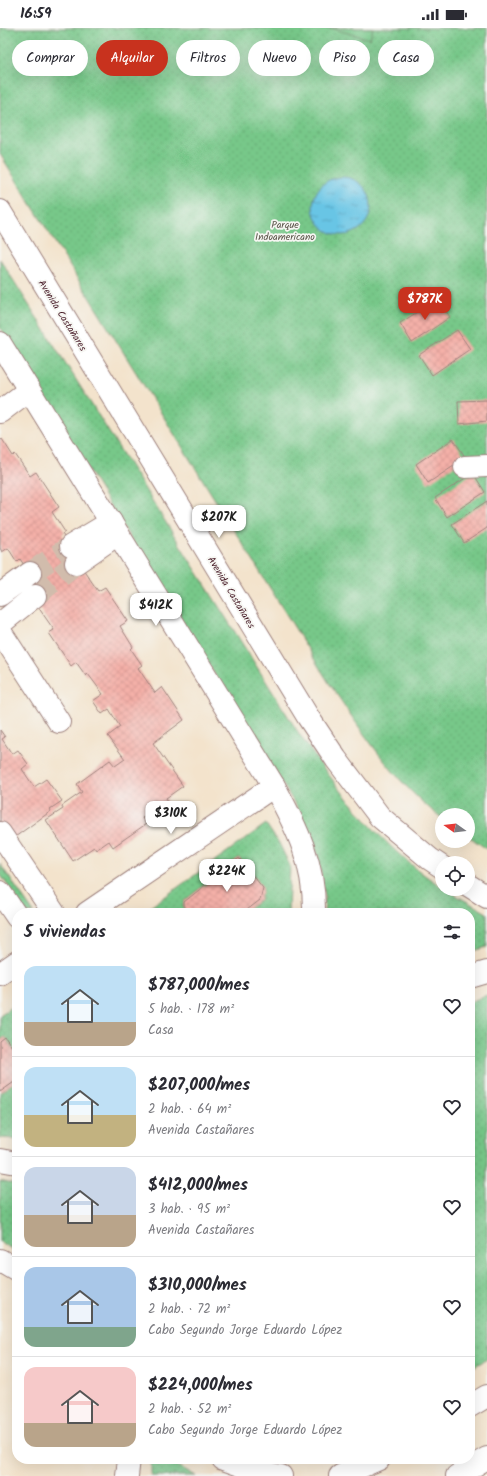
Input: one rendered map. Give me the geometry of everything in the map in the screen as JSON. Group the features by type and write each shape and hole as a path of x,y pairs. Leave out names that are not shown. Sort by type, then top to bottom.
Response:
{"main road":[{"name":"Avenida Castañares","path":"0,211 308,717 328,747 380,817 435,862"},
{"path":"0,343 274,786 297,828 308,860 315,893 314,908"},
{"path":"0,412 29,390"},
{"path":"465,467 487,466"},
{"path":"73,554 115,528"},
{"path":"0,595 30,574"},
{"path":"0,624 35,596"},
{"path":"0,631 59,722"},
{"path":"94,908 274,786"},
{"path":"0,833 51,908"},
{"path":"475,889 487,897"},
{"path":"0,892 12,910"},
{"path":"0,974 12,966"},
{"path":"475,976 487,972"},
{"path":"0,1160 12,1162"},
{"path":"0,1260 12,1267"},
{"path":"475,1403 487,1396"},
{"path":"457,1476 487,1458"},
{"path":"127,1476 128,1464"},
{"path":"238,1464 281,1476"},
{"path":"340,1476 368,1464"}],"green space":[{"name":"Parque Indoamericano","path":"0,28 487,28 487,849 475,841 475,808 435,808 435,812 394,773 366,737 329,683 0,154"},
{"path":"330,28 373,28 370,39"},
{"path":"0,259 303,740 349,801 383,839 401,856 435,882 435,896 457,896 487,913 487,947 475,951 475,908 324,908 325,897 318,855 298,809 0,328"},
{"path":"266,824 280,845 290,866 288,908 250,908 260,900 263,888 239,858 184,901 184,908 149,908"},
{"path":"0,864 31,908 23,908 0,874"},
{"path":"487,995 487,1359 475,1366 475,1000"},
{"path":"12,1007 12,1047 5,1037 0,1041 0,1015"},
{"path":"12,1084 12,1139 0,1138 0,1092"},
{"path":"0,1181 12,1184 12,1249 0,1242"},
{"path":"151,1464 175,1464 196,1476 151,1476"}],"water":[{"path":"336,177 348,177 363,185 371,200 371,212 363,227 348,235 336,235 321,227 313,212 313,200 321,185"}],"building":[{"path":"438,299 450,317 412,343 400,323"},
{"path":"457,330 470,349 432,375 419,355"},
{"path":"487,400 487,421 459,424 458,401"},
{"path":"2,439 13,456 15,454 30,476 36,472 59,507 52,512 65,532 62,534 74,551 83,569 98,591 105,587 128,621 120,626 133,647 131,649 142,665 138,668 155,693 162,687 184,720 153,743 183,786 166,798 168,801 142,818 146,824 113,847 109,841 96,850 94,847 73,861 46,820 63,809 62,806 82,792 77,784 110,760 115,766 125,759 108,736 120,727 109,709 102,714 93,701 103,694 88,674 86,676 76,662 71,666 49,633 54,630 36,604 27,585 34,580 20,559 17,562 8,548 2,552 0,548 0,441"},
{"path":"453,439 466,458 428,483 416,464"},
{"path":"473,473 485,492 447,517 435,498"},
{"path":"487,501 487,528 464,543 452,524"},
{"path":"0,730 5,737 2,739 12,754 18,750 28,764 22,769 34,787 46,779 62,801 50,809 51,811 8,842 0,831"},
{"path":"239,858 263,888 260,900 250,908 184,908 184,902"},
{"path":"5,1037 12,1047 12,1084 0,1092 0,1041"}],"tunnel":[{"path":"30,573 71,546"},
{"path":"35,596 76,563"}]}
